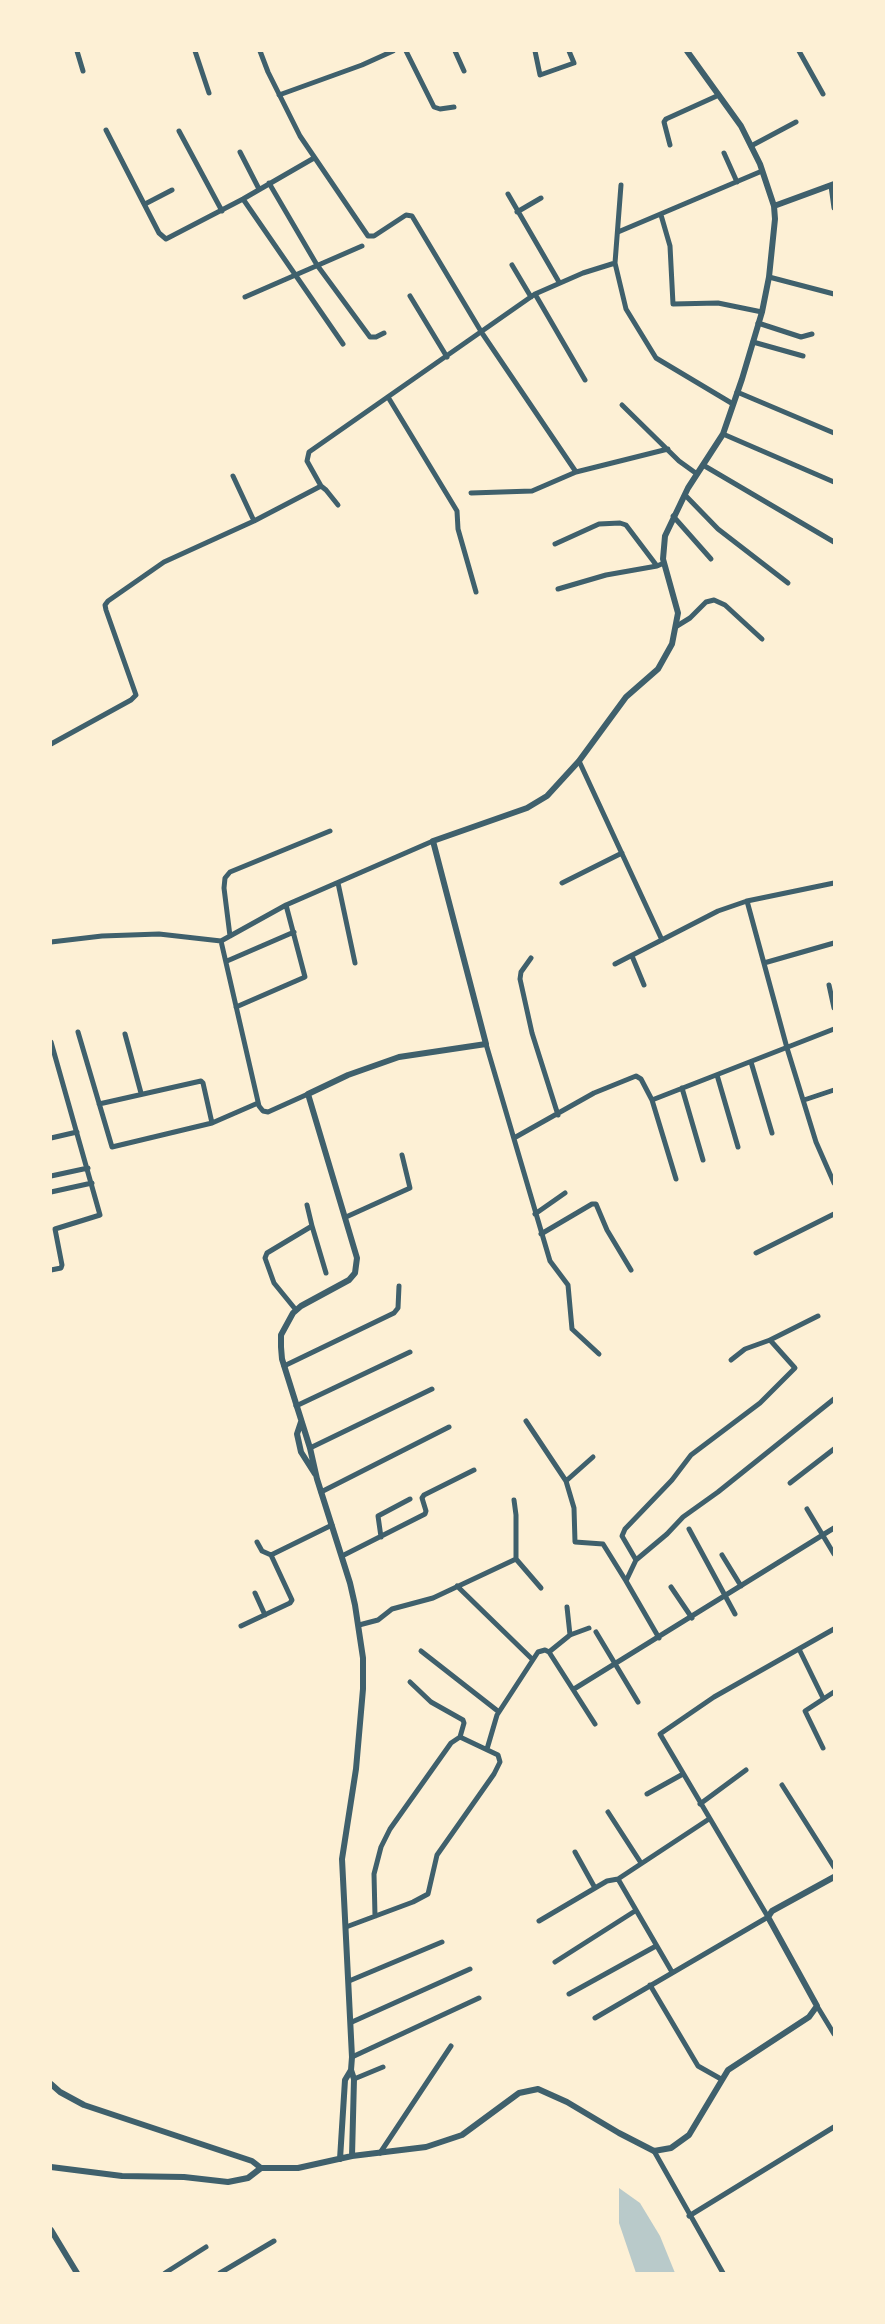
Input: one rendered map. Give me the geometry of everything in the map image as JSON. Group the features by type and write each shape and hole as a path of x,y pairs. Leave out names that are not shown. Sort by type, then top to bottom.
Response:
{"street":[{"path":"77,51 83,71"},
{"path":"195,51 209,93"},
{"path":"261,51 279,95 300,136 370,237 406,215 412,216 482,333 576,472"},
{"path":"279,95 362,65 393,51"},
{"path":"406,51 434,107 440,109 454,107"},
{"path":"455,51 464,71"},
{"path":"535,51 540,75 574,63 569,51"},
{"path":"661,564 663,543 673,516 723,434 737,392 762,312 776,219 762,171 741,126 687,51"},
{"path":"799,51 823,94"},
{"path":"670,145 664,122 666,119 719,95"},
{"path":"751,146 796,122"},
{"path":"106,130 159,233 166,239 222,211 314,158"},
{"path":"179,131 222,211"},
{"path":"240,152 259,189"},
{"path":"724,153 736,182"},
{"path":"618,232 762,171"},
{"path":"269,183 317,265 370,337 376,338 384,333"},
{"path":"621,185 615,263 626,309 656,358 733,404"},
{"path":"774,206 832,185 834,208"},
{"path":"145,204 172,190"},
{"path":"508,194 559,282"},
{"path":"517,212 541,198"},
{"path":"243,199 342,344"},
{"path":"661,215 671,253 673,304 718,303 762,312"},
{"path":"245,297 362,246"},
{"path":"338,505 321,486 306,459 309,452 533,296 559,282 615,263"},
{"path":"513,265 585,380"},
{"path":"769,277 834,294"},
{"path":"410,296 447,357"},
{"path":"758,323 801,337 812,334"},
{"path":"753,342 803,357"},
{"path":"737,392 834,433"},
{"path":"388,397 457,511 458,529 476,592"},
{"path":"622,405 679,461 697,474"},
{"path":"723,434 834,482"},
{"path":"471,493 532,491 576,472 668,449"},
{"path":"703,465 834,542"},
{"path":"233,476 254,521"},
{"path":"51,744 131,700 136,694 106,610 105,605 108,601 164,562 254,521 321,486"},
{"path":"685,495 718,529 788,583"},
{"path":"673,516 711,560"},
{"path":"51,942 102,936 159,934 221,941 286,905 378,864 433,841 535,804 555,788 579,761 626,697 664,661 677,627 678,613 661,564 624,523 599,524 555,544"},
{"path":"558,589 599,577 661,564"},
{"path":"677,627 706,602 714,600 726,605 762,639"},
{"path":"579,761 662,940"},
{"path":"230,936 224,888 225,878 230,872 330,831"},
{"path":"433,841 486,1044 541,1234 551,1263 568,1285 572,1330 599,1354"},
{"path":"562,883 622,853"},
{"path":"338,883 355,963"},
{"path":"615,964 718,911 747,901 834,883"},
{"path":"747,901 787,1048 816,1142 834,1183"},
{"path":"236,1007 305,977 286,905"},
{"path":"227,961 294,932"},
{"path":"221,941 258,1103 263,1111 268,1112 348,1075 399,1057 486,1044"},
{"path":"764,963 834,944"},
{"path":"632,956 644,986"},
{"path":"531,957 521,972 520,979 532,1033 558,1115"},
{"path":"828,985 834,1008"},
{"path":"652,1100 834,1029"},
{"path":"78,1032 110,1145 113,1148 212,1123 258,1103"},
{"path":"125,1034 141,1093"},
{"path":"51,1042 100,1215 55,1229 62,1265 61,1268 51,1270"},
{"path":"751,1062 772,1133"},
{"path":"717,1075 738,1147"},
{"path":"514,1138 599,1090 636,1076 642,1081 652,1100 676,1179"},
{"path":"99,1104 202,1081 212,1123"},
{"path":"682,1088 703,1160"},
{"path":"804,1100 834,1090"},
{"path":"308,1094 356,1248 355,1273 345,1283 296,1310 281,1335 284,1366 310,1448 315,1475 342,1556 359,1625 363,1658 363,1689 356,1769 341,1865 352,2022 351,2070 354,2079 352,2156"},
{"path":"51,1138 77,1132"},
{"path":"346,1217 410,1188 402,1155"},
{"path":"51,1176 88,1168"},
{"path":"51,1192 92,1183"},
{"path":"535,1214 565,1193"},
{"path":"541,1234 592,1204 596,1204 610,1235 631,1270"},
{"path":"307,1205 326,1273"},
{"path":"756,1253 834,1214"},
{"path":"296,1310 274,1283 265,1257 268,1252 312,1226"},
{"path":"284,1366 394,1313 398,1308 399,1286"},
{"path":"731,1360 740,1351 770,1340 818,1316"},
{"path":"636,1560 623,1538 625,1529 672,1480 691,1455 757,1406 795,1368 770,1340"},
{"path":"296,1406 410,1352"},
{"path":"310,1448 432,1389"},
{"path":"626,1581 636,1560 683,1517 718,1492 834,1399"},
{"path":"526,1421 566,1481 574,1508 575,1542 603,1544 659,1638"},
{"path":"301,1422 297,1434 301,1452 315,1475"},
{"path":"321,1492 449,1427"},
{"path":"790,1483 834,1449"},
{"path":"566,1481 593,1457"},
{"path":"342,1556 425,1514 424,1495 474,1470"},
{"path":"381,1537 378,1516 410,1499"},
{"path":"514,1500 516,1559 541,1588"},
{"path":"807,1509 834,1554"},
{"path":"271,1555 332,1525"},
{"path":"574,1689 834,1528"},
{"path":"689,1530 735,1614"},
{"path":"241,1626 290,1603 293,1598 271,1555 262,1551 257,1542"},
{"path":"722,1555 741,1586"},
{"path":"359,1625 380,1620 392,1609 426,1600 516,1559"},
{"path":"458,1586 532,1659"},
{"path":"671,1587 692,1618"},
{"path":"255,1593 265,1614"},
{"path":"567,1607 570,1635"},
{"path":"549,1652 570,1635 589,1628"},
{"path":"834,1629 714,1697 660,1734 834,2033"},
{"path":"596,1632 638,1702"},
{"path":"799,1649 823,1698"},
{"path":"487,1749 492,1725 532,1659 540,1650 549,1652 595,1724"},
{"path":"421,1651 499,1712"},
{"path":"375,1916 374,1874 377,1857 385,1838 452,1743 460,1737 464,1723 463,1720 431,1702 410,1682"},
{"path":"824,1748 805,1713 807,1708 834,1692"},
{"path":"346,1926 413,1902 428,1894 437,1855 499,1766 499,1756 460,1737"},
{"path":"700,1804 746,1770"},
{"path":"647,1794 682,1774"},
{"path":"782,1785 834,1867"},
{"path":"608,1812 641,1863"},
{"path":"539,1920 609,1880 618,1879 709,1819"},
{"path":"575,1852 595,1888"},
{"path":"595,2018 768,1917 772,1911 834,1877"},
{"path":"618,1879 672,1972"},
{"path":"555,1962 635,1911"},
{"path":"349,1981 442,1942"},
{"path":"569,1994 656,1946"},
{"path":"352,2022 470,1969"},
{"path":"650,1985 698,2066 721,2079"},
{"path":"352,2057 479,1998"},
{"path":"654,2151 671,2148 689,2134 721,2079 737,2063 809,2017 817,2006"},
{"path":"380,2152 451,2046"},
{"path":"354,2079 383,2067"},
{"path":"340,2159 345,2080 351,2070"},
{"path":"51,2084 60,2092 84,2105 252,2161 261,2169"},
{"path":"51,2167 122,2176 184,2177 228,2182 248,2178 261,2169 287,2169 352,2156 426,2147 462,2135 519,2093 538,2089 567,2102 654,2151 723,2273"},
{"path":"689,2216 834,2127"},
{"path":"352,2139 356,2145 369,2154"},
{"path":"51,2230 77,2273"},
{"path":"220,2273 274,2241"},
{"path":"165,2273 206,2247"}],"shaded area":[{"path":"619,2188 640,2203 660,2236 675,2273 636,2273 619,2223"}]}
